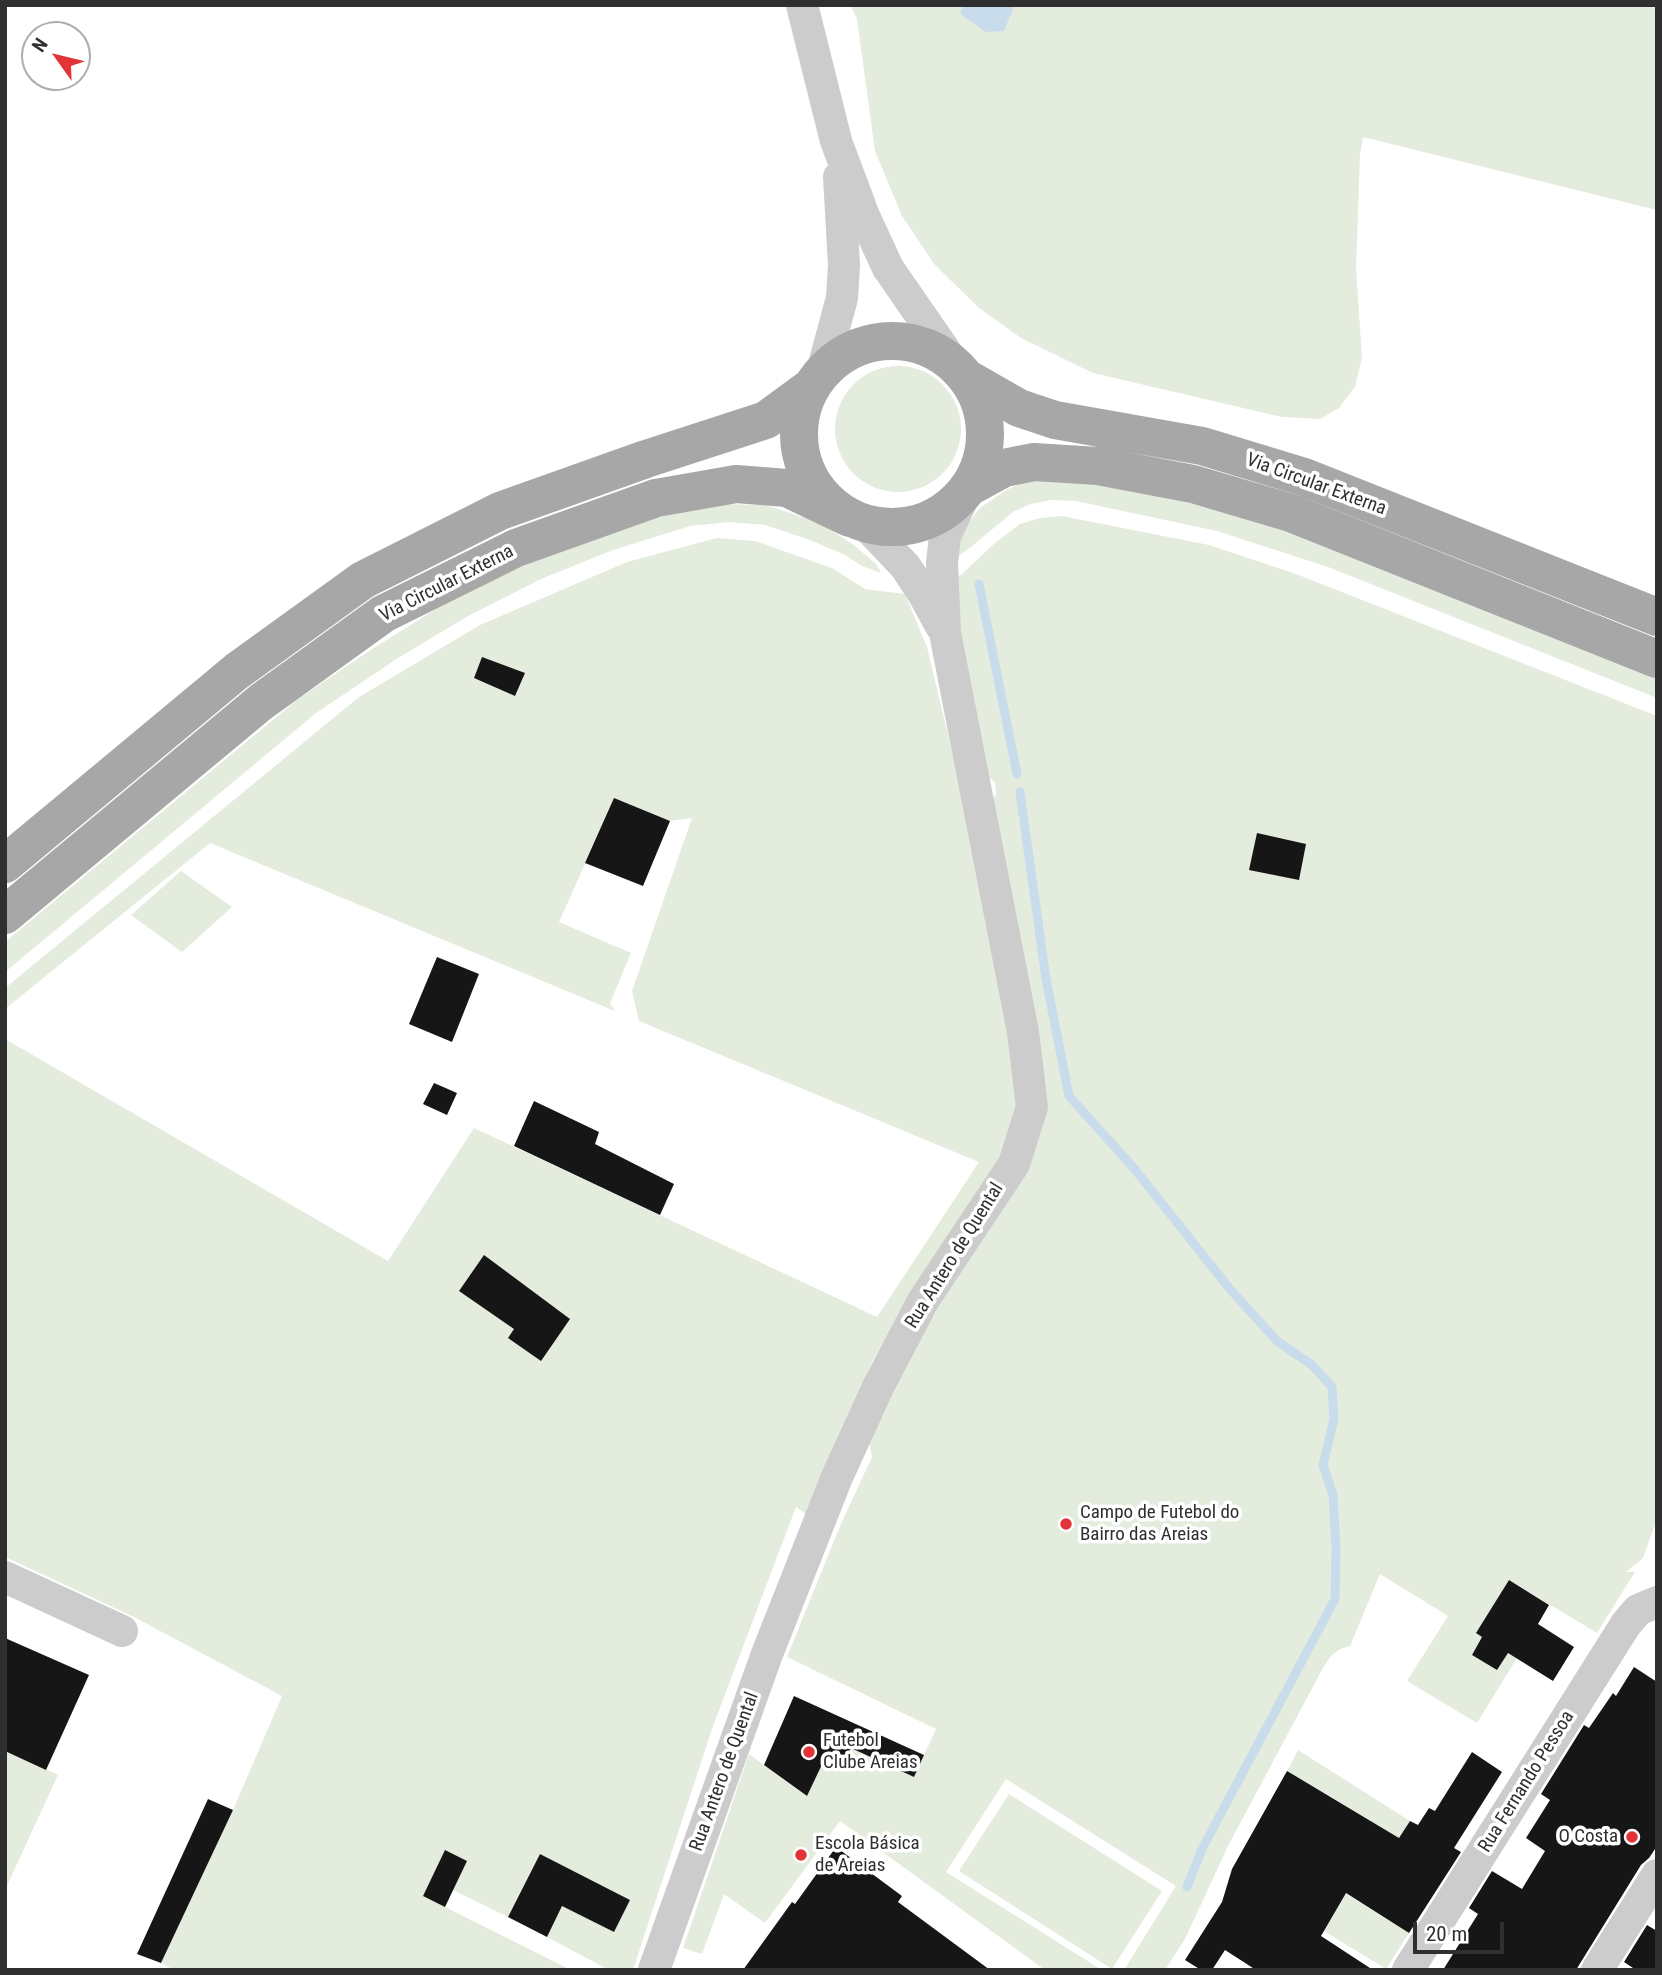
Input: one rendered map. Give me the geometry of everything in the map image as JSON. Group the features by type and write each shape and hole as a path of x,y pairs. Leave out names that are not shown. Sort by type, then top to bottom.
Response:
{"main road":[{"path":"5,864 237,671 363,580 500,512 646,459 766,420 844,353 871,342 900,340 928,346 961,371 982,404 986,432 983,460 968,489 946,511 921,523 894,528 858,521 825,500 807,475 799,446 800,415 816,379"},
{"name":"Via Circular Externa","path":"961,371 1019,408 1055,420 1202,446 1304,477 1657,617"},
{"name":"Via Circular Externa","path":"968,489 1004,468 1034,462 1098,466 1193,484 1291,513 1657,659"},
{"name":"Via Circular Externa","path":"5,915 261,702 383,614 516,548 656,498 736,484 787,488 858,521"}],"street":[{"path":"802,5 836,141 864,216 888,268 961,371"},
{"path":"816,379 842,298 844,265 836,141"},
{"name":"Rua Antero de Quental","path":"654,1970 766,1654 837,1477 878,1387 923,1301 1014,1164 1032,1107 1020,1018 944,633 945,536 968,489"},
{"name":"Rua Antero de Quental","path":"858,521 905,566 944,633"},
{"path":"5,1577 122,1631"},
{"name":"Rua Fernando Pessoa","path":"1408,1970 1626,1624 1637,1610 1655,1602"},
{"path":"1597,1970 1657,1875"}],"green space":[{"path":"850,5 963,5 960,14 1004,31 1015,5 1657,5 1657,210 1363,137 1356,268 1362,358 1355,387 1339,408 1320,419 1282,417 1093,373 1021,338 979,308 934,264 902,216 875,151 857,19"},
{"path":"898,366 922,371 942,385 956,405 961,429 956,453 942,473 922,487 898,492 874,487 854,473 840,453 835,429 840,405 854,385 874,371"},
{"path":"1059,477 1151,493 1277,525 1657,675 1657,698 1328,567 1217,531 1076,501 1052,500 1030,504 1013,512 953,559 965,527 980,508 1006,490 1032,479"},
{"path":"716,504 766,505 820,523 854,545 876,564 881,573 810,540 765,525 730,522 690,526 613,550 541,579 468,616 398,658 316,713 5,972 5,942 298,699 369,651 447,602 506,572 640,521"},
{"path":"1062,516 1209,545 1296,574 1657,716 1657,1519 1643,1558 1626,1572 1635,1572 1597,1633 1509,1580 1476,1633 1482,1637 1472,1655 1497,1670 1508,1653 1517,1658 1477,1723 1407,1681 1448,1616 1380,1574 1350,1646 1331,1656 1323,1668 1228,1846 1185,1939 1165,1970 1124,1970 1176,1886 1006,1779 946,1872 1102,1970 1045,1970 840,1821 765,1923 724,1894 702,1954 683,1948 749,1754 806,1796 826,1756 851,1748 914,1777 936,1729 787,1657 840,1526 872,1457 869,1441 919,1332 1031,1153 991,802 996,794 995,782 988,777 948,582 962,574 1020,524 1040,518"},
{"path":"717,538 755,541 832,568 865,589 905,594 927,647 1009,1016 1017,1102 1011,1131 996,1167 937,1252 872,1362 806,1514 796,1507 713,1726 633,1970 609,1970 547,1937 562,1906 614,1932 630,1900 540,1854 508,1917 453,1890 445,1851 423,1896 571,1970 174,1970 161,1963 233,1810 282,1696 132,1616 5,1557 5,1039 388,1261 474,1128 877,1317 979,1162 639,1021 632,991 692,818 670,821 614,799 559,922 631,953 610,1003 615,1011 210,843 5,1009 5,988 359,697 480,625 627,562","holes":["482,658 524,673 515,696 474,678"]},
{"path":"181,871 232,907 182,952 131,915"},
{"path":"1298,1750 1410,1821 1399,1838 1330,1796 1281,1783"},
{"path":"5,1751 58,1775 5,1890"},
{"path":"1009,1794 1162,1891 1112,1969 959,1871"},
{"path":"1272,1848 1409,1933 1386,1969 1324,1931"}],"water":[{"path":"963,5 1015,5 1004,31 986,32 960,14"}],"building":[{"path":"482,657 525,673 515,696 474,678"},
{"path":"614,798 670,821 643,886 585,863"},
{"path":"1257,833 1306,844 1299,880 1249,870"},
{"path":"437,957 479,974 452,1042 409,1024"},
{"path":"434,1083 457,1093 447,1115 423,1104"},
{"path":"534,1101 599,1132 595,1144 674,1184 660,1215 514,1146"},
{"path":"484,1255 570,1319 541,1361 508,1338 514,1329 459,1291"},
{"path":"1509,1580 1549,1605 1538,1624 1574,1647 1553,1681 1508,1653 1497,1670 1472,1655 1482,1637 1476,1633"},
{"path":"5,1638 89,1675 46,1770 5,1751"},
{"path":"1634,1667 1657,1682 1657,1846 1641,1865 1576,1970 1443,1970 1478,1914 1469,1908 1492,1871 1522,1889 1545,1851 1526,1838 1550,1800 1541,1794 1584,1725 1589,1728 1613,1693 1616,1696"},
{"path":"794,1696 924,1755 914,1777 851,1748 844,1764 826,1756 807,1796 764,1765"},
{"path":"1472,1752 1502,1772 1454,1848 1461,1852 1409,1933 1346,1893 1321,1936 1373,1970 1256,1970 1225,1950 1212,1970 1201,1970 1185,1960 1222,1902 1232,1869 1287,1771 1399,1838 1410,1821 1418,1825 1429,1808 1435,1811"},
{"path":"208,1799 233,1810 161,1963 137,1954"},
{"path":"836,1847 902,1896 898,1902 990,1970 743,1970"},
{"path":"445,1850 467,1861 445,1907 423,1896"},
{"path":"540,1854 630,1900 614,1932 562,1906 547,1937 508,1917"},
{"path":"1647,1925 1657,1931 1657,1970 1636,1970 1624,1962"}],"waterway":[{"path":"979,584 1017,774"},
{"path":"1020,792 1046,979 1069,1096 1133,1167 1229,1288 1277,1341 1312,1365 1332,1387 1334,1419 1323,1465 1333,1495 1335,1599 1202,1849 1187,1887"}],"place":[{"name":"Campo de Futebol do Bairro das Areias","path":"1066,1524"},
{"name":"Futebol Clube Areias","path":"809,1752"},
{"name":"O Costa","path":"1632,1837"},
{"name":"Escola Básica de Areias","path":"801,1855"}]}
